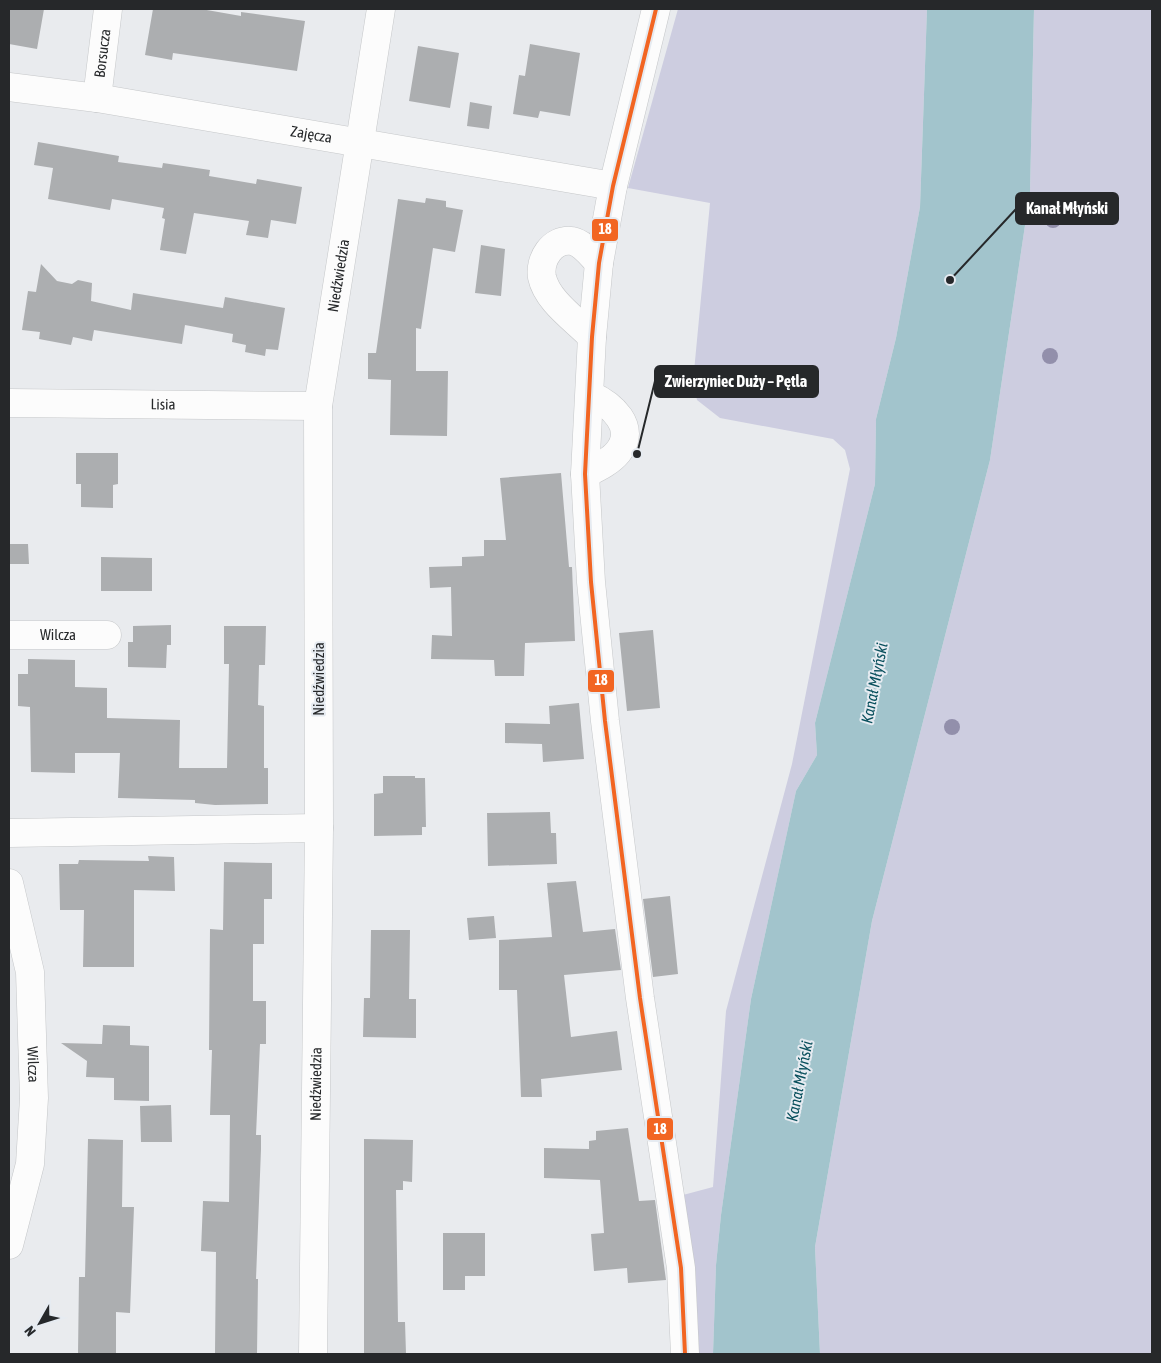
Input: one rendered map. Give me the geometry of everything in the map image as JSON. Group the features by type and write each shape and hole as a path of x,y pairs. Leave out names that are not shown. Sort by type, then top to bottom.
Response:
{"street":[{"name":"Borsucza","path":"96,98 108,9"},
{"name":"Niedźwiedzia","path":"313,1354 319,828 318,406 358,143 381,9"},
{"path":"656,9 613,186 599,263 592,337 585,474 591,582 605,721 640,998 681,1268 685,1354"},
{"name":"Zajęcza","path":"9,87 96,98 613,186"},
{"path":"592,337 553,298 542,278 542,264 548,250 559,242 572,241 585,248 599,263"},
{"path":"585,474 606,463 619,451 626,436 622,421 614,409 604,401 590,395"},
{"name":"Lisia","path":"9,403 318,406"},
{"name":"Wilcza","path":"9,635 107,635"},
{"path":"9,833 319,828"},
{"name":"Wilcza","path":"9,883 30,972 34,1098 30,1164 9,1246"}],"shaded area":[{"path":"678,9 927,9 920,207 896,338 876,419 875,484 815,723 817,755 796,791 751,999 721,1215 716,1265 713,1354 695,1354 683,1195 713,1187 726,1011 792,764 850,469 845,450 833,439 720,418 697,400 693,382 710,203 628,188"},
{"path":"1034,9 1152,9 1152,1354 820,1354 815,1247 872,921 990,460 1030,192"}],"water":[{"path":"927,9 1034,9 1030,192 990,460 872,921 815,1247 820,1354 713,1354 716,1265 721,1215 751,999 796,791 817,755 815,723 875,484 876,419 896,338 920,207"}],"building":[{"path":"9,9 44,9 37,49 9,44"},
{"path":"153,9 201,9 241,16 241,12 305,21 297,71 173,53 172,60 145,55"},
{"path":"530,44 580,53 570,116 540,111 538,118 513,114 519,75 525,76"},
{"path":"418,46 459,53 450,108 409,101"},
{"path":"470,102 492,106 489,129 467,126"},
{"path":"38,142 119,156 118,162 162,168 163,163 210,170 209,176 256,184 257,179 302,187 296,224 271,220 268,238 246,235 249,221 194,213 186,254 160,250 165,219 162,218 164,208 112,199 110,210 48,199 53,168 34,165"},
{"path":"426,198 446,201 446,207 463,210 455,252 433,248 421,329 416,328 416,371 448,371 447,436 390,435 391,380 368,379 368,353 376,353 398,199 425,203"},
{"path":"481,245 505,249 501,296 475,293"},
{"path":"41,264 57,281 72,284 78,280 92,283 91,301 131,310 133,293 223,308 225,297 285,308 278,350 266,349 265,356 245,352 246,345 232,342 233,334 185,325 182,344 94,330 92,341 73,337 71,345 39,339 40,332 22,330 28,291 36,292"},
{"path":"76,453 118,453 118,484 113,485 113,508 81,507 81,484 76,484"},
{"path":"561,473 569,567 572,567 575,641 525,643 524,676 495,676 494,660 431,659 432,635 452,636 451,587 430,588 429,567 462,566 462,557 484,556 484,540 506,540 500,478"},
{"path":"9,544 28,544 29,564 9,564"},
{"path":"101,557 152,558 152,591 101,591"},
{"path":"171,625 171,645 167,645 166,668 128,667 128,642 133,642 133,626"},
{"path":"224,626 266,626 265,665 259,665 258,705 264,706 264,768 268,768 268,804 215,805 195,803 195,800 118,798 120,753 75,753 75,773 31,772 30,707 18,706 18,674 28,674 28,659 75,660 75,687 107,688 107,718 180,720 179,768 227,768 229,664 224,664"},
{"path":"653,630 660,708 627,711 619,633"},
{"path":"579,703 584,759 543,762 542,744 505,743 505,723 550,724 549,706"},
{"path":"383,776 415,776 415,778 425,778 426,827 422,827 422,835 374,836 374,794 383,793"},
{"path":"550,812 551,833 556,833 557,864 488,866 487,813"},
{"path":"148,856 174,857 175,891 134,890 134,967 83,967 84,910 60,910 59,864 78,864 79,860 149,861"},
{"path":"224,862 272,863 272,899 264,899 264,944 253,944 253,1001 266,1001 266,1044 260,1044 256,1135 261,1135 256,1279 258,1279 257,1354 215,1354 216,1252 201,1251 203,1201 229,1202 230,1115 210,1115 212,1050 209,1050 210,929 223,930"},
{"path":"576,881 583,932 615,929 621,970 564,975 571,1037 617,1031 622,1070 541,1079 542,1097 521,1097 517,990 499,990 499,940 552,937 547,883"},
{"path":"670,896 678,974 653,977 643,899"},
{"path":"494,916 496,938 469,940 467,918"},
{"path":"371,930 410,930 409,999 416,999 416,1038 363,1037 364,998 370,998"},
{"path":"103,1025 130,1026 130,1045 149,1046 149,1101 114,1100 114,1078 86,1077 87,1061 61,1043 102,1044"},
{"path":"171,1105 172,1142 141,1142 140,1106"},
{"path":"628,1128 639,1201 655,1200 666,1280 628,1283 627,1268 594,1271 591,1234 604,1233 600,1180 544,1178 544,1148 589,1149 589,1141 596,1140 596,1131"},
{"path":"88,1139 123,1140 122,1207 134,1207 130,1313 116,1312 116,1354 78,1354 79,1277 85,1277"},
{"path":"364,1139 413,1140 412,1182 403,1181 403,1190 396,1190 398,1322 405,1322 406,1354 364,1354"},
{"path":"443,1233 485,1233 485,1276 465,1276 465,1290 443,1290"}],"transit line":[{"name":"18","path":"656,9 613,186 599,263 592,337 585,474 591,582 605,721 640,998 681,1268 685,1354"}],"place":[{"name":"Kanał Młyński","path":"950,280"},
{"name":"Zwierzyniec Duży – Pętla","path":"637,454"}]}
